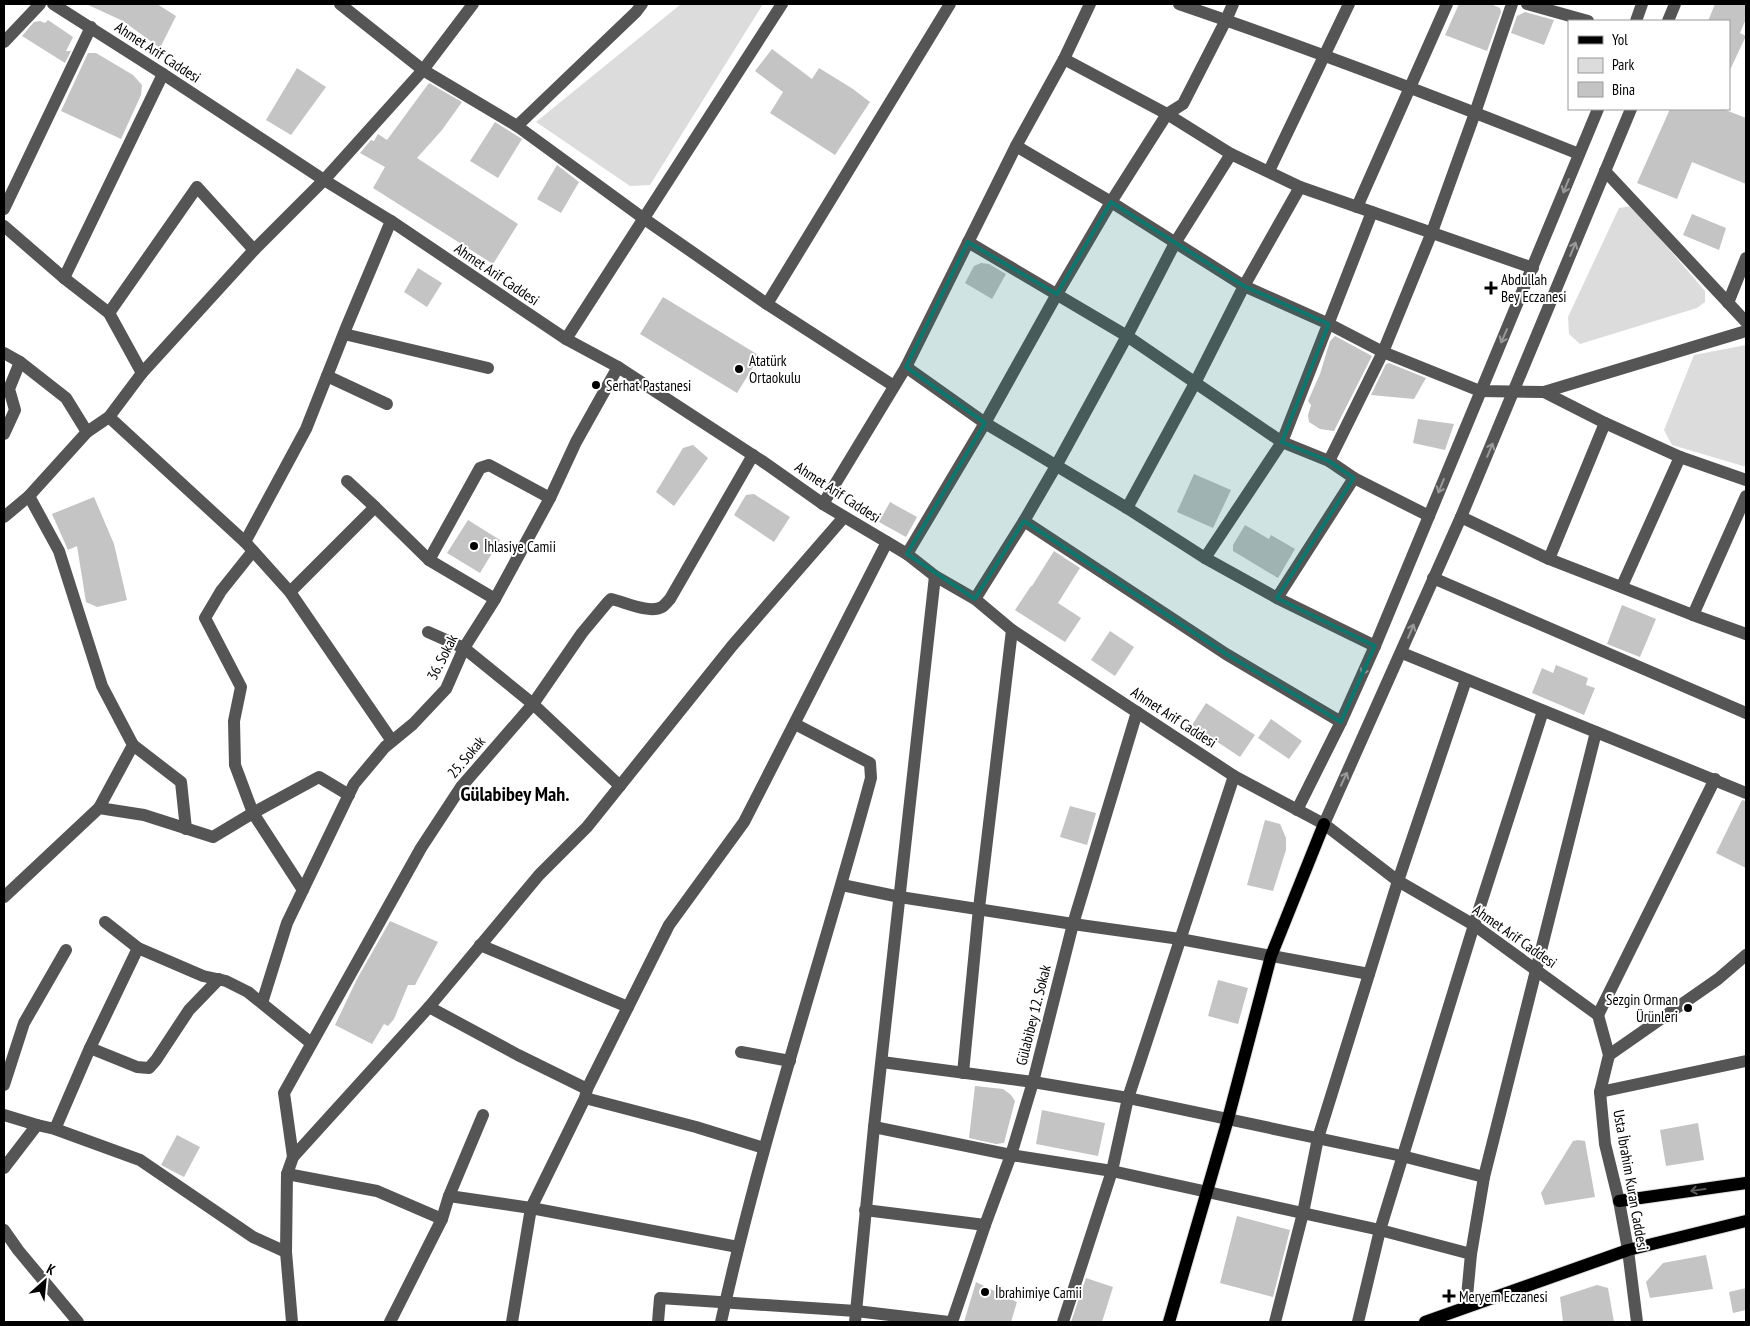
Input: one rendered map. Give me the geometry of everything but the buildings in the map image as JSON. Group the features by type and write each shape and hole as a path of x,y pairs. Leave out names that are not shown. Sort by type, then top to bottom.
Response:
{"main road":[{"path":"1169,1322 1228,1119 1271,956 1324,824"},
{"path":"1619,1201 1746,1182"},
{"path":"1425,1322 1628,1250 1746,1221"}],"street":[{"path":"4,42 40,4"},
{"path":"340,4 423,70 517,126 643,218 767,304 894,386"},
{"path":"4,517 29,496 87,432 109,417 142,373 254,250 324,180 423,70 473,4"},
{"path":"517,126 636,12 642,4"},
{"path":"566,339 782,4"},
{"path":"767,304 950,4"},
{"path":"823,504 906,367 1016,146 1064,59 1090,4"},
{"path":"1179,4 1325,56 1579,154"},
{"path":"907,554 986,423 1057,294 1111,202 1166,114 1183,104 1233,4"},
{"path":"1269,171 1349,4"},
{"path":"1357,206 1447,4"},
{"path":"1328,461 1383,352 1432,232 1512,4"},
{"path":"1527,4 1584,20"},
{"path":"1636,20 1642,4"},
{"path":"1668,20 1675,4"},
{"name":"Ahmet Arif Caddesi","path":"61,6 324,180 392,221 566,339 618,367 823,504 907,554 936,576 975,599 1012,630 1234,776 1324,824 1398,881 1474,925 1598,1015"},
{"path":"4,210 91,27"},
{"path":"1064,59 1166,114 1231,154 1300,187 1534,268"},
{"path":"64,278 163,74"},
{"path":"1297,810 1341,722 1375,646 1480,391 1534,268 1598,110"},
{"path":"1324,824 1461,518 1515,392 1631,110"},
{"path":"1016,146 1111,202 1244,286 1329,324 1383,352 1480,391 1544,392 1746,331"},
{"path":"975,599 1056,466 1127,336 1174,242 1231,154"},
{"path":"1605,171 1746,322"},
{"path":"109,313 197,187 254,250"},
{"path":"1127,508 1195,383 1244,286 1300,187"},
{"path":"1205,558 1282,442 1372,212"},
{"path":"303,890 253,813 235,765 234,721 241,687 206,618 249,546 306,429 392,221"},
{"path":"4,226 64,278 109,313 142,373"},
{"path":"968,242 1127,336 1282,442 1328,461 1354,478 1429,516"},
{"path":"1728,303 1746,258"},
{"path":"344,334 488,368"},
{"path":"4,353 20,362 66,398 87,432"},
{"path":"4,434 15,410 9,389 20,362"},
{"name":"36. Sokak","path":"262,1003 287,923 354,784 385,747 413,724 446,689 464,648 495,599 550,498 576,442 618,367"},
{"path":"906,367 986,423 1127,508 1205,558 1277,598 1375,646"},
{"path":"327,376 387,404"},
{"path":"1544,392 1605,423 1680,457 1746,480"},
{"path":"109,417 249,546 290,592 392,741"},
{"path":"1549,558 1605,423"},
{"name":"25. Sokak","path":"293,1157 284,1093 421,848 461,788 533,704 582,633 611,599 642,608 663,607 752,455"},
{"path":"1622,586 1680,457"},
{"path":"429,560 480,468 489,465 550,498"},
{"path":"1277,598 1354,478"},
{"path":"347,481 429,560 495,599"},
{"path":"29,496 59,551 102,686 133,745 181,782 186,829"},
{"path":"1693,615 1746,496"},
{"path":"290,592 375,507"},
{"path":"292,1322 286,1252 287,1174 293,1157 429,1008 539,875 587,827 732,646 844,517"},
{"path":"1461,518 1549,558 1746,634"},
{"path":"1024,521 1226,654 1341,722"},
{"path":"512,1322 532,1208 586,1094 669,925 744,822 887,542"},
{"path":"856,1317 874,1127 936,576"},
{"path":"1434,578 1746,713"},
{"path":"963,1073 979,908 1012,630"},
{"path":"428,632 464,648 533,704 620,786"},
{"path":"1402,653 1746,793"},
{"path":"1275,1322 1303,1214 1318,1138 1398,881 1466,680"},
{"path":"1358,1322 1380,1230 1402,1156 1543,711"},
{"name":"Gülabibey 12. Sokak","path":"950,1322 1011,1155 1033,1082 1073,924 1137,712"},
{"path":"721,1322 764,1148 842,885 871,778 870,763 795,724"},
{"path":"1466,1307 1471,1254 1484,1178 1596,732"},
{"path":"4,897 98,808 133,745"},
{"path":"1063,1322 1112,1170 1128,1098 1234,776"},
{"path":"98,808 144,815 213,837 319,777 349,795"},
{"path":"1598,1015 1715,779"},
{"path":"842,885 1073,924 1180,939 1369,974"},
{"path":"105,922 138,948 203,976 226,981 248,992 311,1043"},
{"path":"480,945 628,1007"},
{"path":"55,1129 90,1048 138,948"},
{"path":"4,1085 24,1023 66,950"},
{"path":"1609,1055 1718,979 1746,955"},
{"path":"90,1048 137,1067 149,1068 188,1010 219,979"},
{"path":"429,1008 518,1055 586,1094 764,1148"},
{"name":"Usta İbrahim Kuran Caddesi","path":"1598,1015 1609,1055 1600,1092 1605,1144 1619,1201 1628,1250 1637,1322"},
{"path":"741,1052 790,1061"},
{"path":"1600,1092 1746,1061"},
{"path":"882,1062 1033,1082 1128,1098 1402,1156 1484,1178"},
{"path":"4,1114 37,1126 55,1129 140,1160 253,1237 286,1252"},
{"path":"390,1322 442,1219 449,1196 483,1115"},
{"path":"4,1168 37,1126"},
{"path":"874,1127 1011,1155 1112,1170 1380,1230 1471,1254"},
{"path":"287,1174 378,1192 442,1219"},
{"path":"449,1196 532,1208 738,1248"},
{"path":"866,1210 985,1225"},
{"path":"4,1230 18,1250 78,1322"},
{"path":"658,1322 660,1298 725,1302 856,1317 950,1322"}],"highlighted area":[{"path":"1111,202 1244,286 1329,324 1282,442 1329,461 1354,478 1277,598 1375,646 1341,722 1226,654 1024,521 975,599 907,554 985,423 906,367 968,242 1057,294"}],"green space":[{"path":"681,4 763,4 650,185 630,186 536,122"},
{"path":"1632,206 1705,291 1705,302 1697,308 1580,344 1569,334 1568,317 1619,208"},
{"path":"1746,345 1746,466 1672,445 1664,430 1694,355"}],"place":[{"name":"Abdullah Bey Eczanesi","path":"1491,288"},
{"name":"Atatürk Ortaokulu","path":"739,369"},
{"name":"Serhat Pastanesi","path":"596,385"},
{"name":"İhlasiye Camii","path":"474,546"},
{"name":"Sezgin Orman Ürünleri","path":"1688,1008"},
{"name":"İbrahimiye Camii","path":"985,1292"},
{"name":"Meryem Eczanesi","path":"1449,1296"}],"district":[{"name":"Gülabibey Mah.","path":"515,794"}]}
